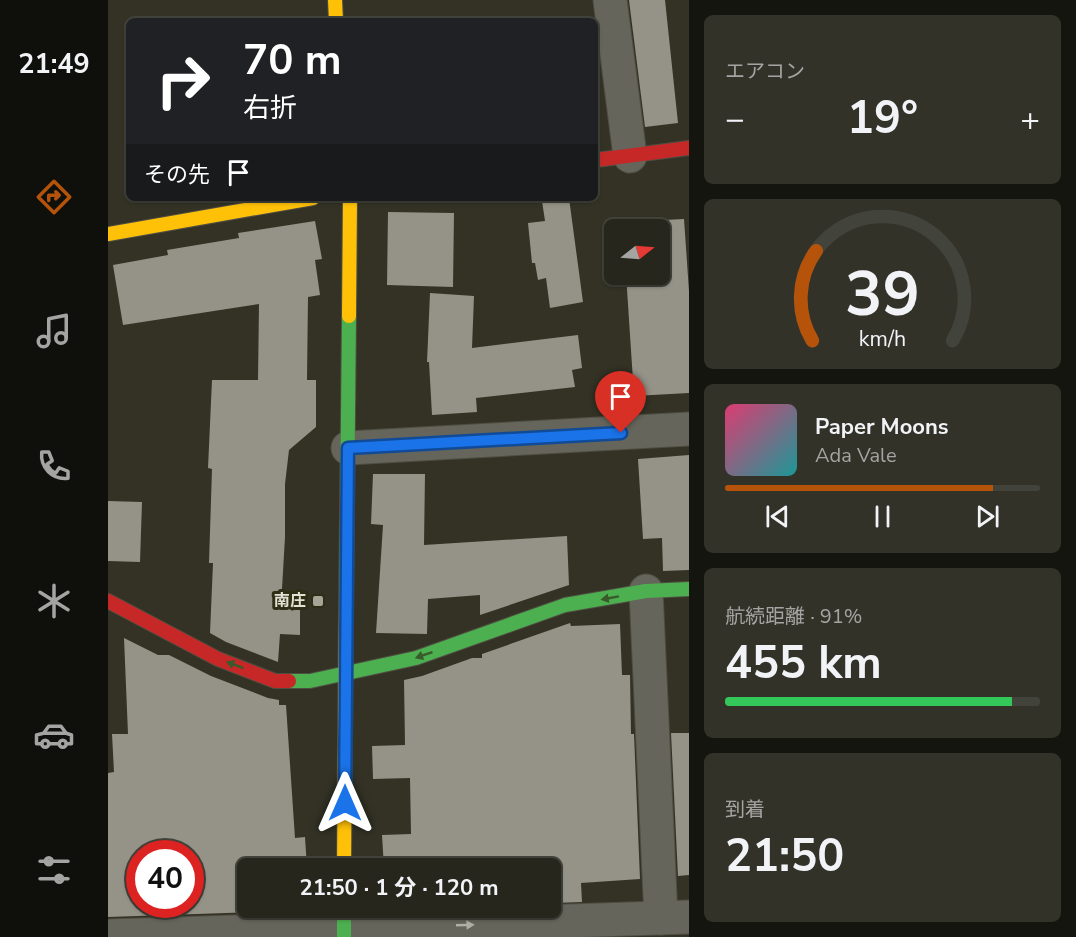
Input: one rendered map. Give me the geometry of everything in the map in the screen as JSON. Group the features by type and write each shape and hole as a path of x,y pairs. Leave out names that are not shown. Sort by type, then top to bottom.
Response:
{"street":[{"path":"335,0 336,18"},
{"path":"610,0 630,156"},
{"path":"598,160 689,148"},
{"path":"108,234 296,201"},
{"path":"344,858 350,201"},
{"path":"348,448 689,429"},
{"path":"108,601 218,659 275,681 310,681 416,658 565,605 646,591 689,589"},
{"path":"108,936 344,925 675,918 646,591"}],"building":[{"path":"629,0 665,0 678,123 645,127"},
{"path":"542,201 569,201 583,302 550,308 546,278 538,280 535,263 532,263 528,223 545,221"},
{"path":"388,212 454,213 453,287 387,285"},
{"path":"684,219 689,291 689,393 634,396 627,285 670,285 670,220"},
{"path":"315,221 322,259 315,260 320,295 308,297 307,380 316,380 316,427 289,450 285,484 281,606 300,607 300,635 280,634 278,662 226,642 210,633 213,563 209,563 212,469 208,468 212,380 258,380 259,304 123,325 113,265 168,255 167,250 239,238 238,233"},
{"path":"430,293 474,296 472,348 578,335 582,368 572,370 575,387 476,398 477,412 432,415 429,362 427,362"},
{"path":"689,455 689,570 663,571 662,538 643,539 638,459"},
{"path":"373,474 425,474 424,545 567,536 569,585 480,615 480,595 428,599 427,634 376,633 383,525 371,524"},
{"path":"108,501 142,502 140,562 108,561"},
{"path":"570,623 571,626 620,624 622,675 630,675 631,734 634,734 640,879 581,883 582,902 561,903 561,858 383,858 382,835 411,834 410,778 373,779 372,746 405,745 404,680 472,658 482,658 482,654"},
{"path":"124,638 158,655 169,655 211,676 279,700 279,705 286,705 295,838 305,837 306,858 237,858 237,913 204,914 204,840 126,840 126,916 108,917 108,773 114,772 112,734 128,734"},
{"path":"671,733 689,733 689,875 678,876"}],"traffic: fast":[{"path":"346,613 349,316"},
{"path":"289,681 310,681 416,658 565,605 646,591 689,589"},
{"path":"344,918 344,937"}],"traffic: slow":[{"path":"335,0 336,18"},
{"path":"108,234 296,201"},
{"path":"349,316 350,201"},
{"path":"344,858 346,613"}],"traffic: jam":[{"path":"598,160 689,148"},
{"path":"108,601 218,659 275,681 289,681"}],"place":[{"name":"南庄","path":"318,601"}],"route":[{"path":"345,803 348,448 621,433"}]}
